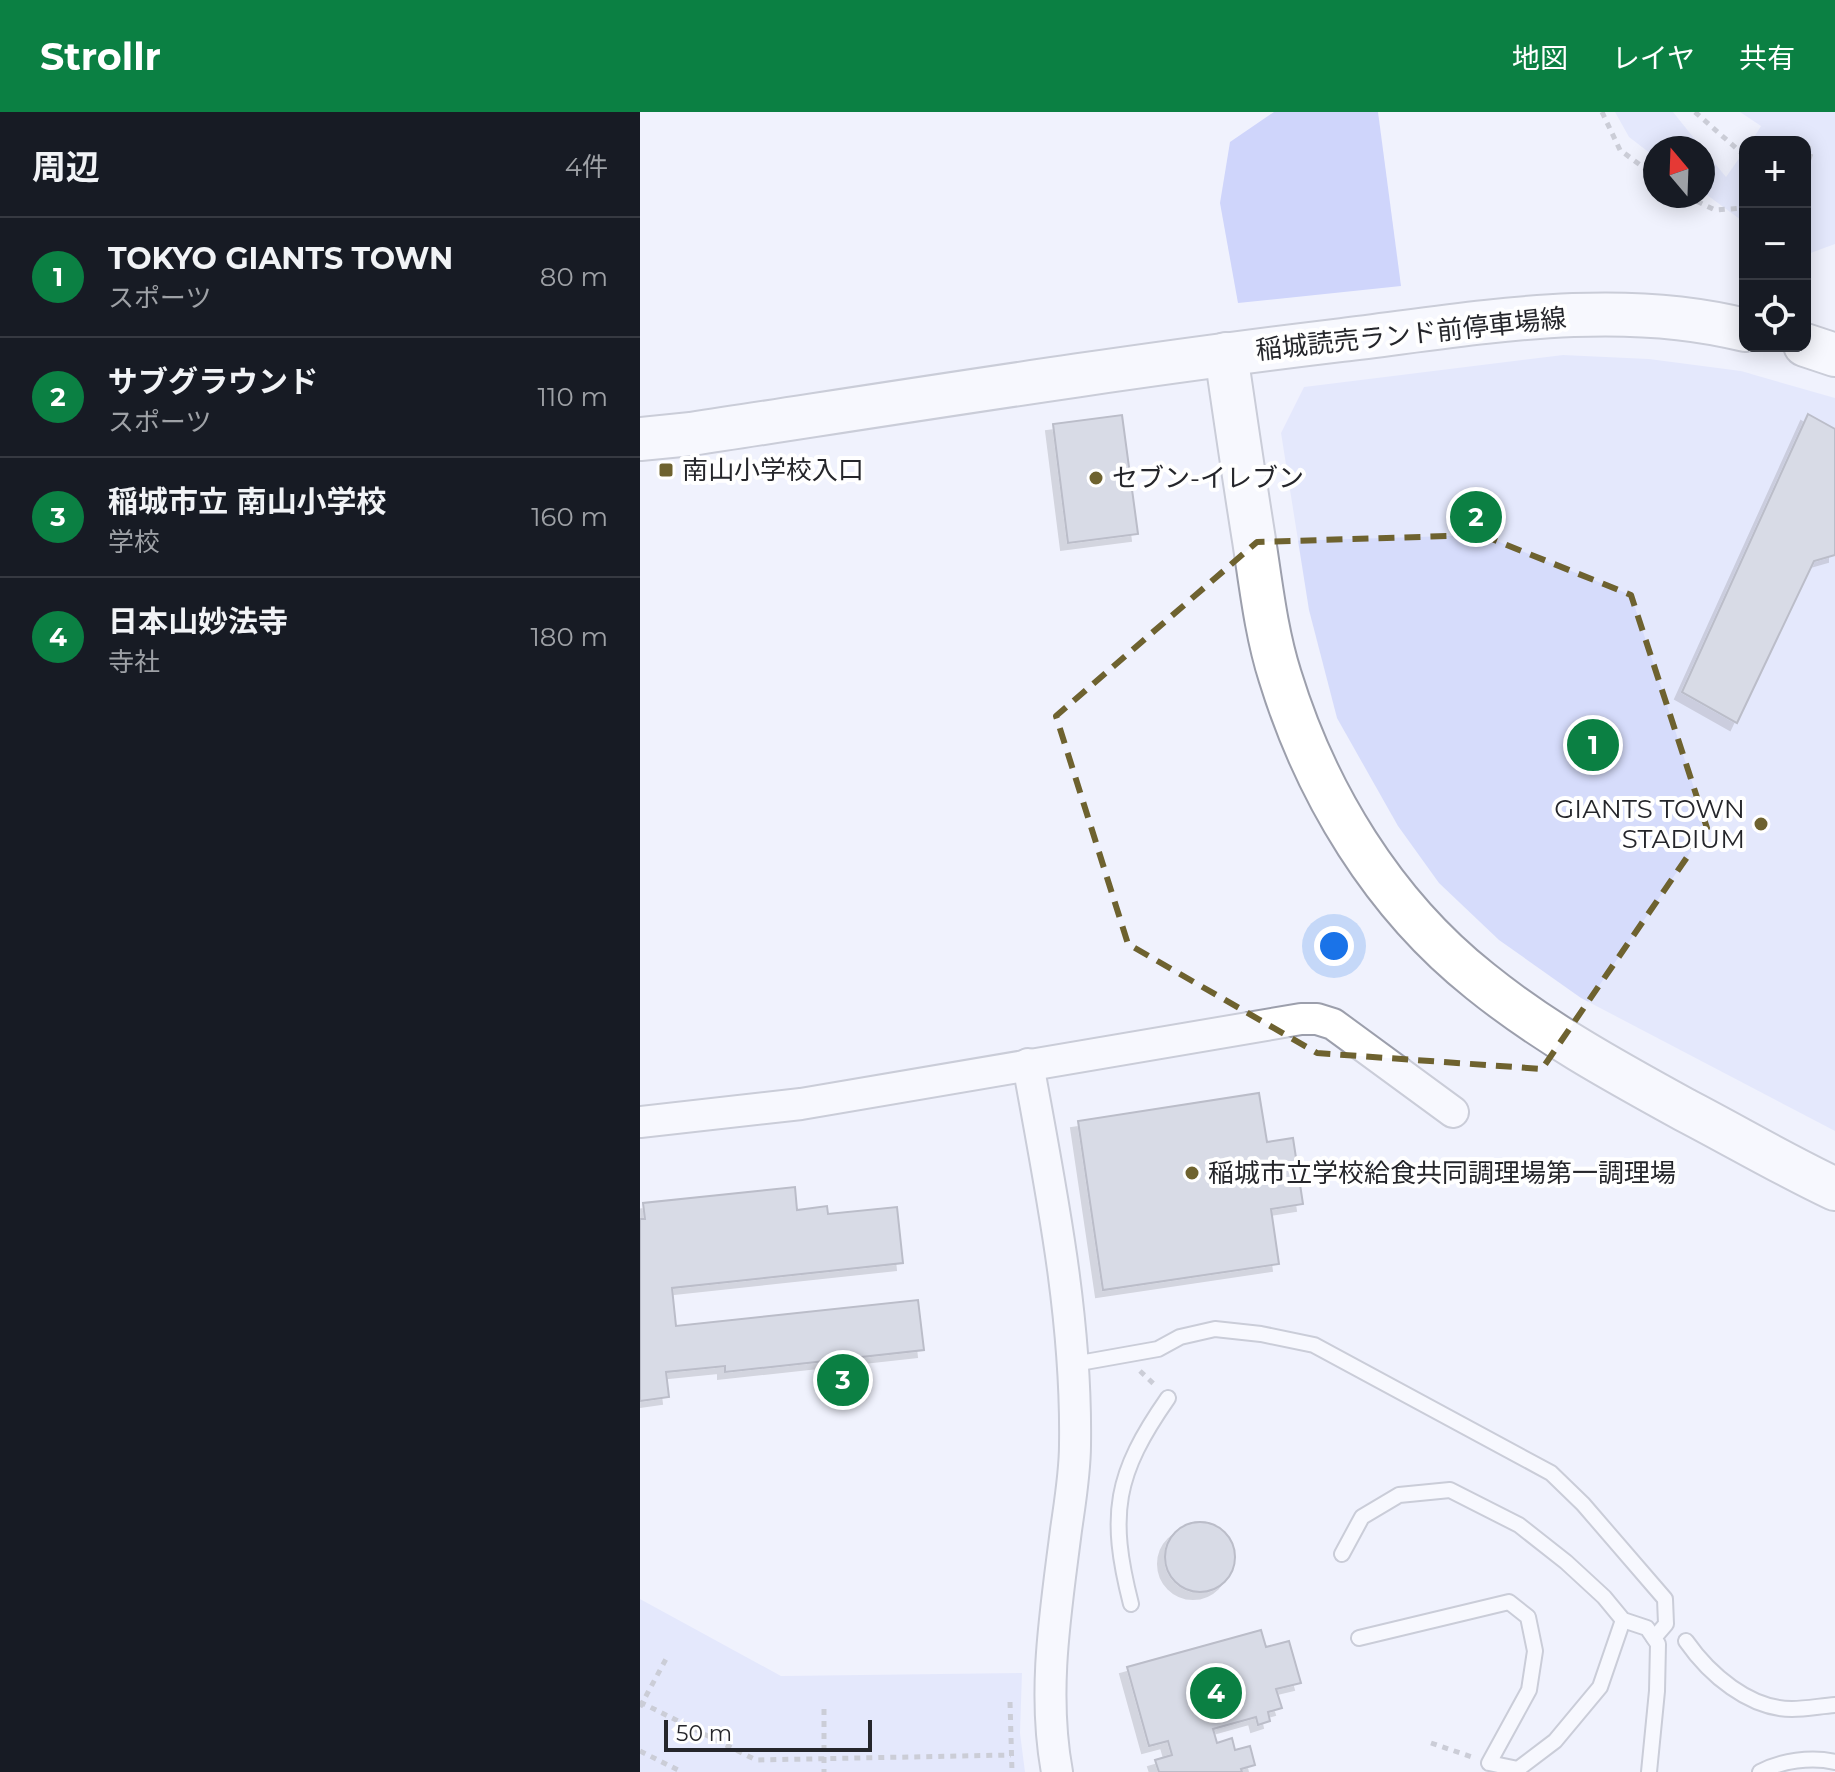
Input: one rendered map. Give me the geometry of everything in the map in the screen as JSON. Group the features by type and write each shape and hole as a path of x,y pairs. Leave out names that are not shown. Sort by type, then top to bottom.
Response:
{"main road":[{"name":"稲城読売ランド前停車場線","path":"1739,329 1656,317 1571,315 1487,322 1226,354 1266,619 1279,673 1313,764 1336,810 1396,898 1478,980 1539,1025 1617,1073 1835,1189"},
{"path":"1811,347 1835,355"},
{"path":"640,439 1226,354"}],"street":[{"path":"640,1122 801,1104 1301,1019 1317,1019 1333,1024 1453,1112"},
{"path":"1028,1064 1065,1273 1074,1364 1075,1447 1051,1664 1051,1730 1057,1772"}],"lane":[{"path":"1074,1364 1158,1349 1180,1337 1215,1329 1261,1334 1314,1345 1551,1473 1583,1504 1665,1599 1666,1624 1654,1638"},
{"path":"1131,1604 1119,1544 1118,1510 1124,1478 1135,1450 1168,1398"},
{"path":"1342,1554 1362,1517 1399,1495 1450,1490 1519,1525 1566,1562 1604,1597 1623,1620 1647,1628 1658,1644 1649,1772"},
{"path":"1359,1638 1509,1602 1528,1617 1535,1651 1529,1690 1489,1763 1518,1769 1555,1741 1600,1687 1623,1620"},
{"path":"1686,1641 1697,1656 1749,1699 1790,1710 1835,1705"},
{"path":"1760,1772 1778,1763 1835,1762"}],"path":[{"path":"1602,112 1620,150 1643,167"},
{"path":"1695,112 1739,151"},
{"path":"1711,208 1739,208"},
{"path":"1124,1356 1168,1398"},
{"path":"666,1659 641,1704 756,1760 1011,1755"},
{"path":"1010,1702 1012,1772"},
{"path":"824,1709 824,1772"},
{"path":"1431,1743 1489,1763"},
{"path":"640,1751 682,1772"}],"highlighted area":[{"path":"1482,535 1631,595 1707,828 1542,1069 1317,1053 1128,944 1056,716 1257,542"}],"shaded area":[{"path":"1615,112 1673,112 1692,136 1643,136 1643,148 1629,137"},
{"path":"1740,112 1835,112 1835,244 1811,253 1811,136 1755,136 1761,126"},
{"path":"1739,159 1739,208 1739,219 1715,201 1715,164 1726,177"},
{"path":"1563,355 1649,359 1741,371 1835,398 1835,1131 1581,998 1499,940 1439,883 1398,826 1337,718 1309,610 1281,433 1304,387"},
{"path":"640,1599 781,1676 1022,1673 1020,1733 1025,1772 640,1772"}],"water":[{"path":"1274,112 1378,112 1401,286 1238,303 1220,203 1230,142"}],"building":[{"path":"1808,414 1835,429 1835,555 1814,561 1737,723 1682,692"},
{"path":"1122,415 1138,534 1068,543 1053,424"},
{"name":"稲城市立学校給食共同調理場第一調理場","path":"1259,1093 1267,1142 1293,1138 1303,1204 1271,1209 1279,1264 1103,1290 1078,1121"},
{"path":"795,1187 797,1210 827,1206 828,1214 897,1207 903,1263 672,1288 676,1326 918,1300 924,1350 725,1372 725,1366 666,1372 669,1397 640,1401 640,1219 645,1219 643,1203"},
{"path":"1200,1522 1225,1532 1235,1557 1225,1582 1200,1592 1175,1582 1165,1557 1175,1532"},
{"path":"1261,1630 1266,1647 1289,1641 1301,1683 1276,1689 1282,1708 1268,1712 1270,1721 1258,1725 1256,1717 1213,1729 1217,1743 1232,1738 1235,1750 1250,1746 1255,1765 1241,1769 1242,1772 1159,1772 1155,1760 1172,1755 1168,1741 1149,1746 1127,1667"}],"place":[{"name":"南山小学校入口","path":"666,470"},
{"name":"セブン-イレブン","path":"1096,478"},
{"name":"サブグラウンド","path":"1476,517"},
{"name":"TOKYO GIANTS TOWN","path":"1593,745"},
{"name":"GIANTS TOWN STADIUM","path":"1761,824"},
{"name":"稲城市立学校給食共同調理場第一調理場","path":"1192,1173"},
{"name":"稲城市立 南山小学校","path":"843,1380"},
{"name":"日本山妙法寺","path":"1216,1693"}]}
